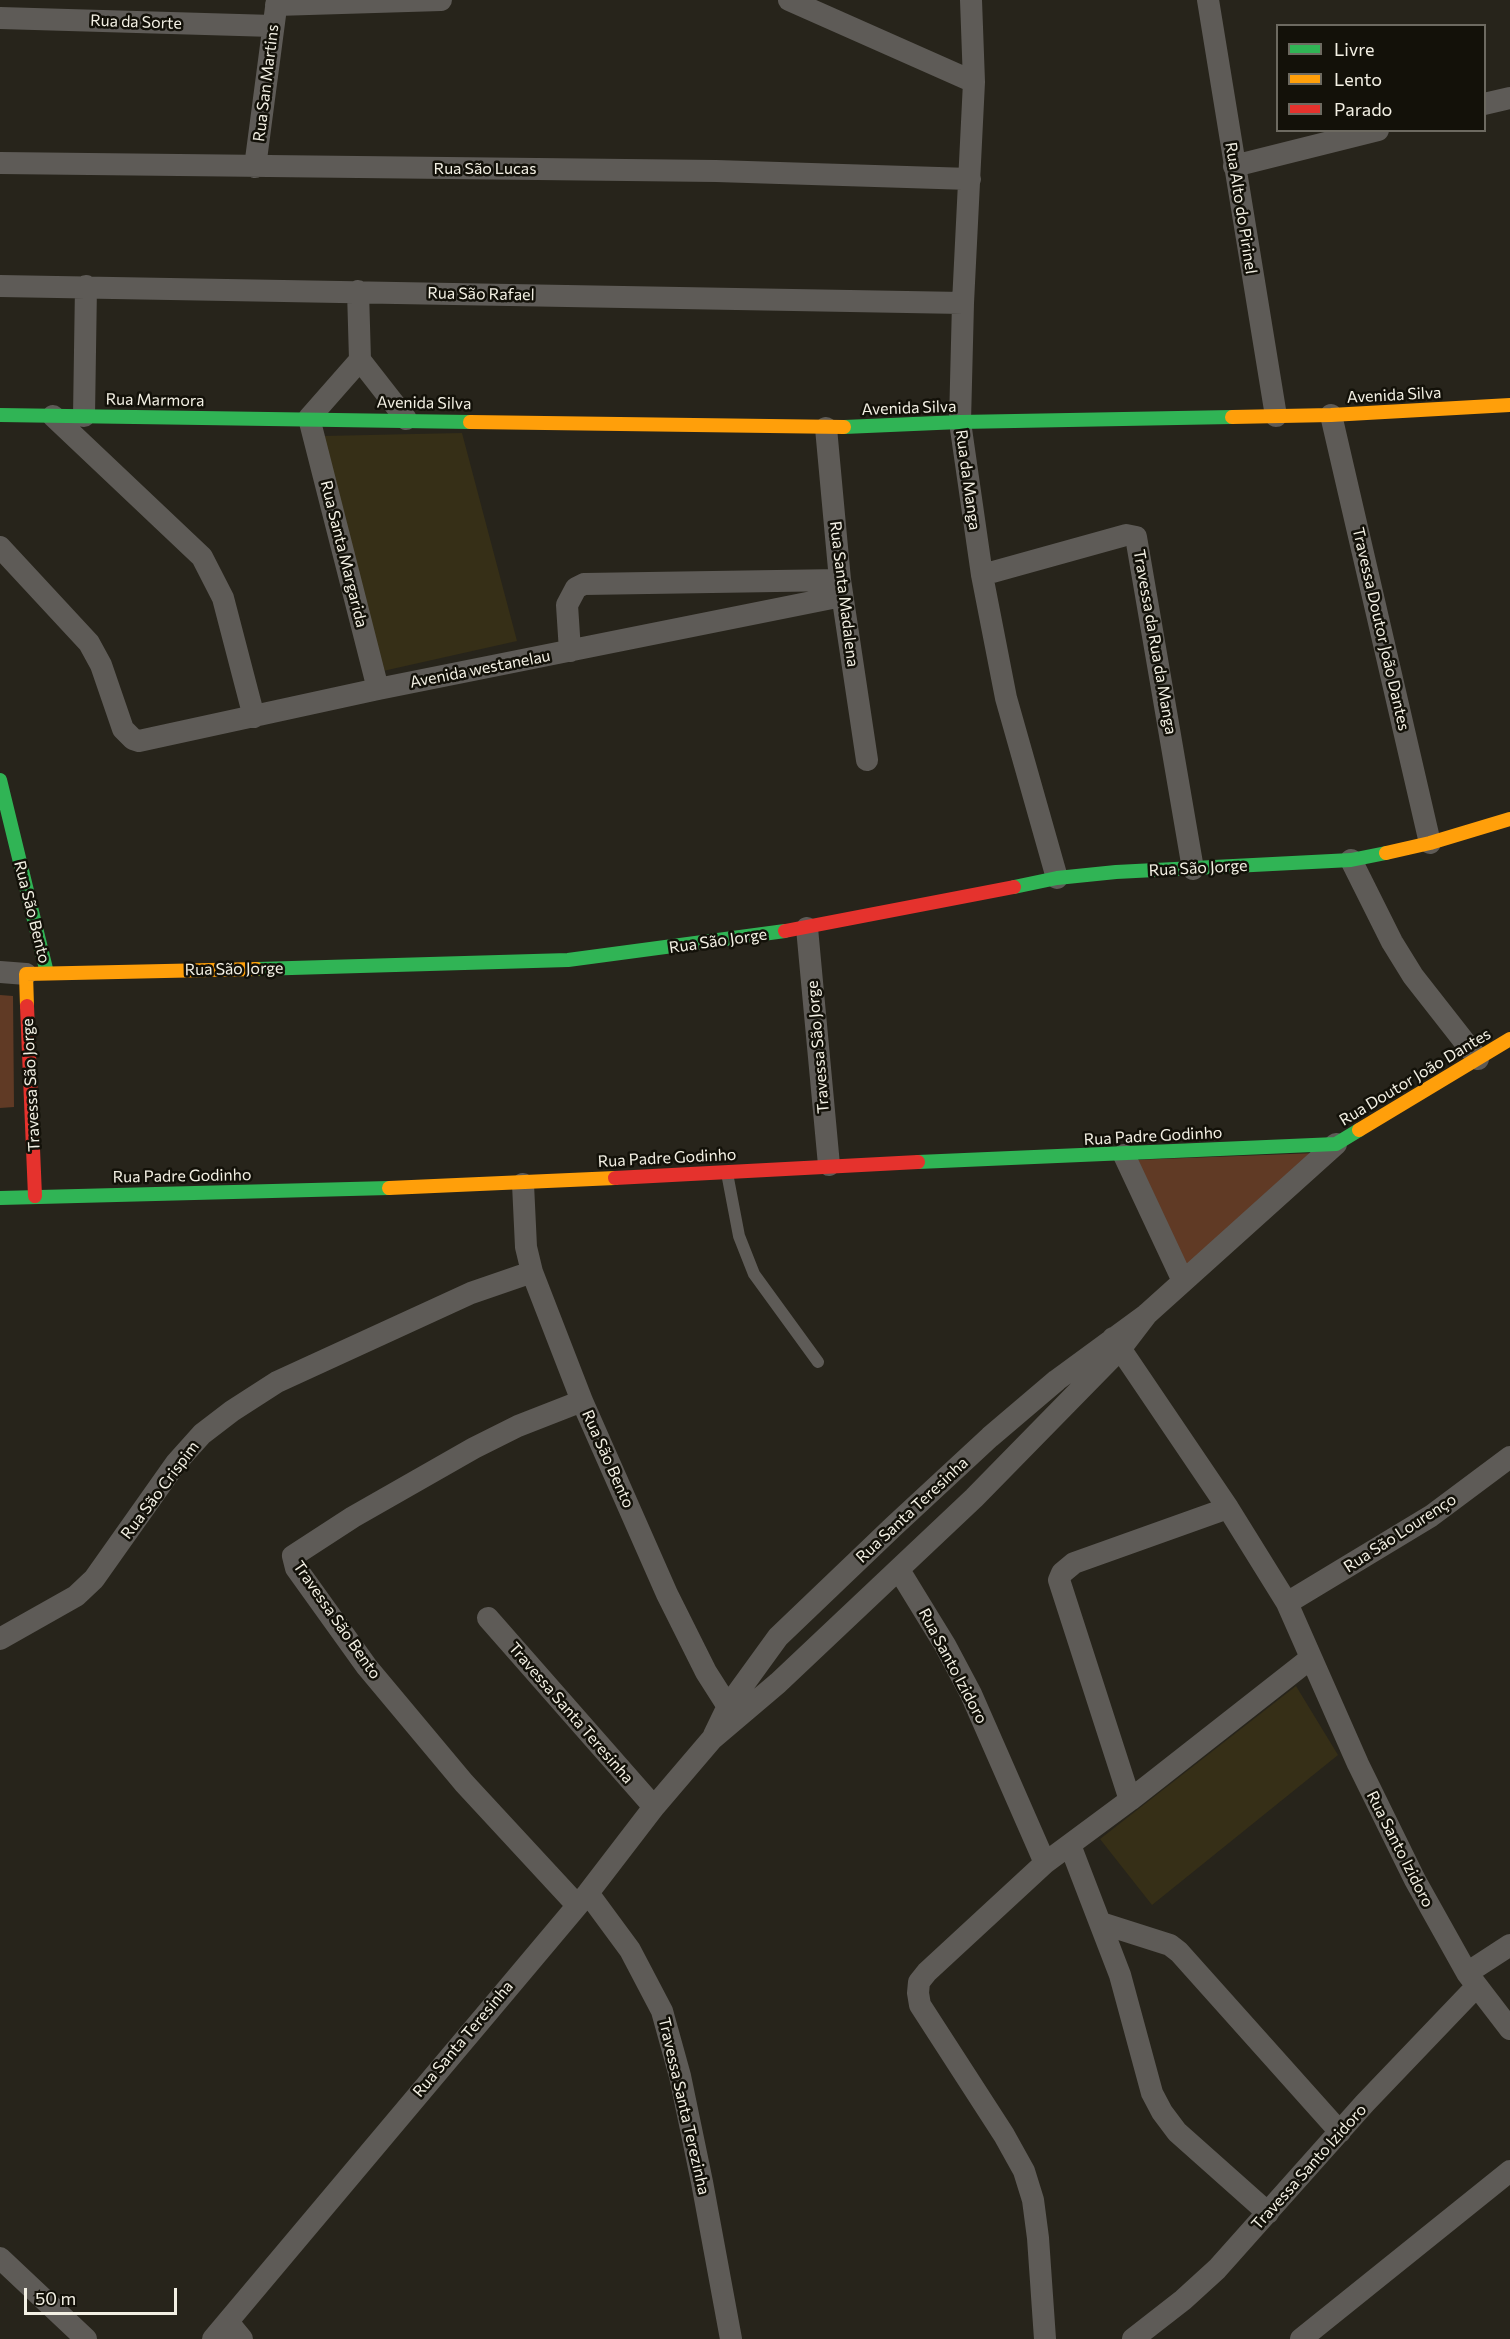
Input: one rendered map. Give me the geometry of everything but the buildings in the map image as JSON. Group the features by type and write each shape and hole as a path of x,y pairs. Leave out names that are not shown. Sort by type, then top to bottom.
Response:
{"street":[{"name":"Rua da Sorte","path":"0,18 275,10 441,0"},
{"path":"789,0 974,82"},
{"name":"Rua da Manga","path":"971,0 974,82 963,303 960,422 982,574 1006,698 1057,878"},
{"name":"Rua Alto do Pirinel","path":"1208,0 1276,416"},
{"name":"Rua San Martins","path":"255,167 275,10"},
{"path":"1486,104 1510,98"},
{"path":"1234,166 1370,132"},
{"name":"Rua São Lucas","path":"0,163 716,171 970,179"},
{"name":"Rua São Rafael","path":"0,286 963,303"},
{"path":"84,416 86,286"},
{"path":"358,291 360,360 406,419"},
{"path":"309,418 360,360"},
{"name":"Avenida Silva","path":"309,418 826,428 960,422 1331,415 1510,405"},
{"name":"Rua Marmora","path":"0,415 309,418"},
{"name":"Travessa Doutor João Dantes","path":"1331,415 1430,843"},
{"path":"53,416 202,557 223,598 254,717"},
{"name":"Rua Santa Margarida","path":"309,418 378,689"},
{"name":"Rua Santa Madalena","path":"826,428 841,588 867,760"},
{"name":"Travessa da Rua da Manga","path":"982,574 1126,535 1136,537 1193,869"},
{"name":"Avenida westanelau","path":"0,547 89,643 102,665 123,729 133,739 139,741 378,689 570,651 841,588"},
{"path":"570,651 567,605 576,588 584,584 698,580 841,588"},
{"name":"Rua São Bento","path":"0,780 36,973"},
{"name":"Rua São Jorge","path":"0,972 464,965 568,960 807,928 1057,878 1351,860 1430,843 1510,819"},
{"path":"1351,860 1392,942 1413,976 1478,1059"},
{"name":"Travessa São Jorge","path":"807,928 829,1165"},
{"name":"Travessa São Jorge","path":"35,1196 36,973"},
{"name":"Rua Doutor João Dantes","path":"1336,1144 1510,1039"},
{"name":"Rua Padre Godinho","path":"0,1198 523,1184 829,1165 1124,1155 1336,1144"},
{"name":"Rua Santa Teresinha","path":"732,1713 899,1570 974,1498 1117,1343 1336,1144"},
{"path":"1124,1155 1183,1281"},
{"name":"Rua São Bento","path":"523,1184 526,1247 532,1272 582,1401 667,1594 706,1671 732,1713"},
{"name":"Rua São Crispim","path":"0,1639 76,1596 94,1579 176,1464 202,1434 232,1411 288,1377 471,1293 532,1272"},
{"name":"Rua Santa Teresinha","path":"213,2339 235,2330 654,1807 712,1739 732,1713 756,1664 795,1622 990,1437 1117,1343"},
{"name":"Rua Santo Izidoro","path":"1117,1343 1228,1508 1287,1603 1358,1764 1410,1870 1472,1980 1510,2029"},
{"name":"Travessa São Bento","path":"582,1401 518,1426 474,1448 352,1517 292,1556 296,1568 367,1667 464,1783 582,1898"},
{"name":"Rua São Lourenço","path":"1287,1603 1431,1516 1510,1457"},
{"path":"1131,1800 1059,1580 1062,1573 1074,1563 1228,1508"},
{"name":"Rua Santo Izidoro","path":"899,1570 966,1684 1046,1863"},
{"name":"Travessa Santa Teresinha","path":"488,1618 654,1807"},
{"path":"1045,2339 1038,2238 1033,2200 1027,2180 1004,2134 920,2005 919,1982 927,1972 1046,1863 1131,1800 1311,1658"},
{"path":"1070,1845 1120,1975 1152,2093 1162,2112 1177,2132 1269,2212"},
{"name":"Travessa Santa Terezinha","path":"582,1898 630,1950 662,2011 680,2076 731,2339"},
{"path":"1101,1923 1170,1946 1179,1952 1340,2132"},
{"name":"Travessa Santo Izidoro","path":"1133,2339 1217,2269 1472,1980 1510,1945"},
{"path":"1301,2339 1510,2170"},
{"path":"0,2258 86,2339"}],"lane":[{"path":"727,1171 739,1236 754,1274 818,1362"}],"shaded area":[{"path":"462,433 517,641 383,671 322,436"},
{"path":"0,995 13,996 14,1107 0,1108"},
{"path":"1316,1153 1188,1269 1134,1160"},
{"path":"1296,1686 1338,1755 1152,1905 1100,1839"}],"traffic: fast":[{"path":"0,415 470,422"},
{"path":"844,427 960,422 1232,417"},
{"path":"0,780 47,973"},
{"path":"1014,887 1057,878 1116,872 1351,860 1386,853"},
{"path":"257,969 568,960 785,931"},
{"path":"918,1162 1336,1144 1359,1130"},
{"path":"0,1198 389,1188"}],"traffic: slow":[{"path":"1232,417 1331,415 1510,405"},
{"path":"470,422 844,427"},
{"path":"1386,853 1430,843 1510,819"},
{"path":"27,1006 26,974 257,969"},
{"path":"1359,1130 1510,1039"},
{"path":"389,1188 615,1178"}],"traffic: jam":[{"path":"785,931 1014,887"},
{"path":"27,1006 35,1196"},
{"path":"615,1178 918,1162"}]}
